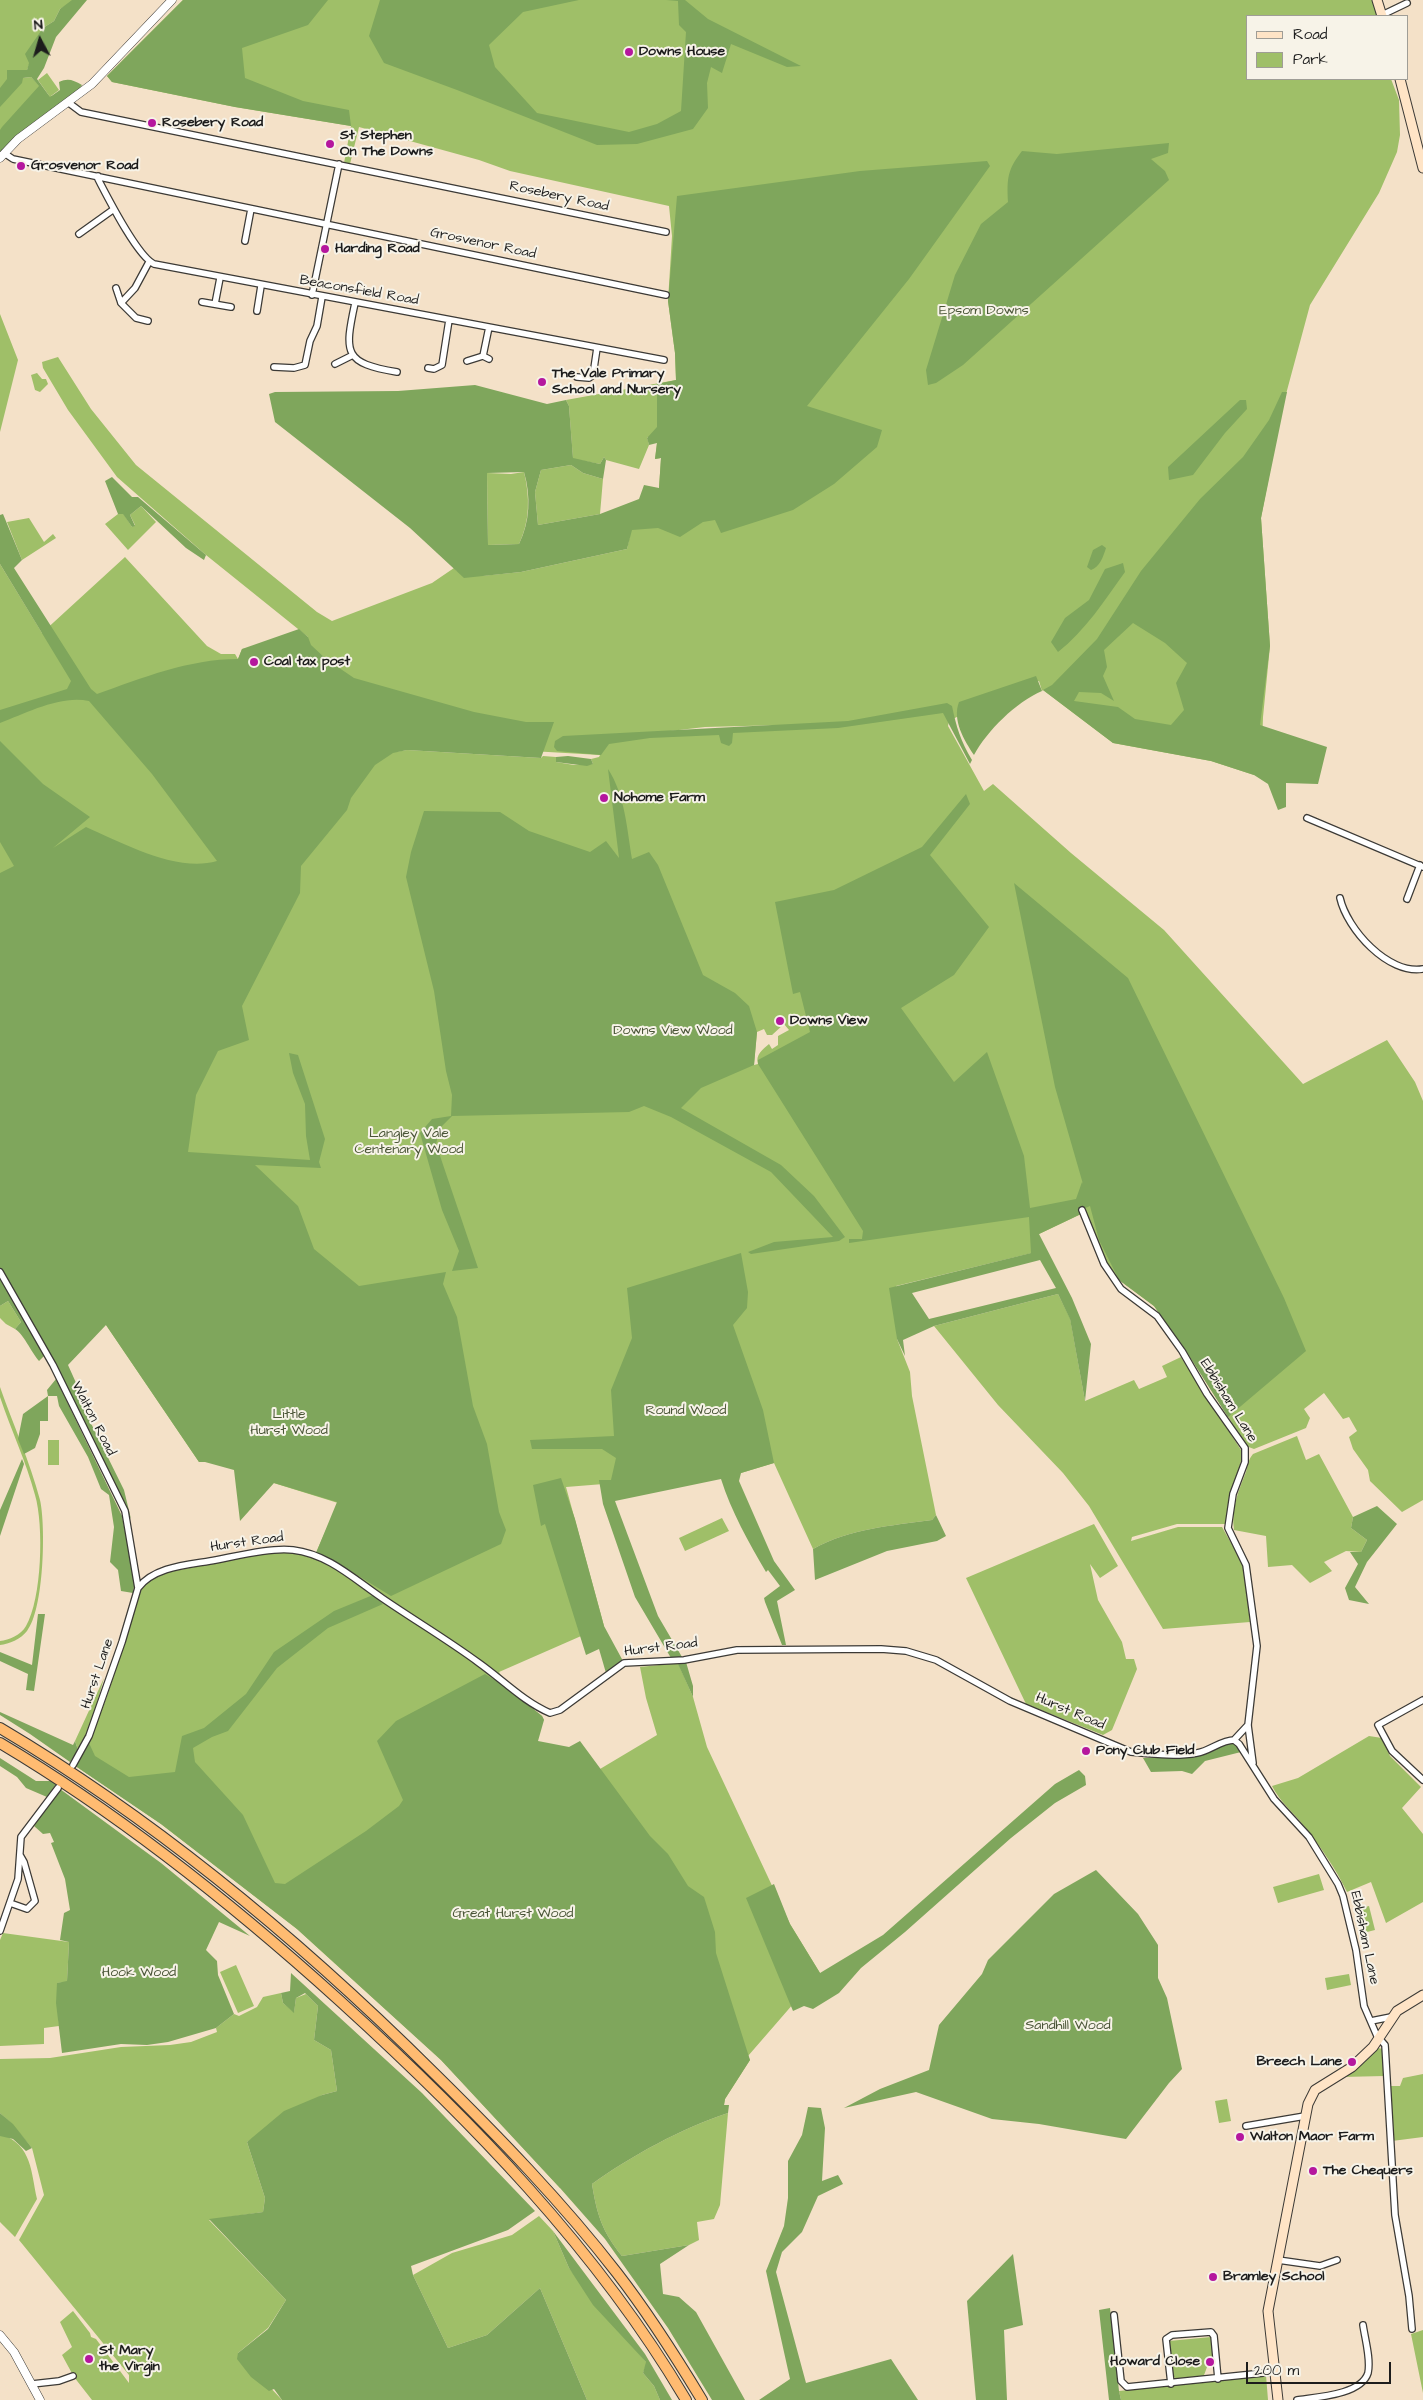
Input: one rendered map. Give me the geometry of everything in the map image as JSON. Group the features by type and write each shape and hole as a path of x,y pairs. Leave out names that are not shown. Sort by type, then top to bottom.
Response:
{"highway":[{"path":"0,1728 127,1810 294,1942 374,2014 472,2110 581,2230 617,2273 681,2365 702,2400"},
{"path":"0,1742 121,1821 288,1954 388,2045 463,2119 534,2196 606,2281 669,2372 686,2400"}],"main road":[{"path":"1377,0 1382,15"},
{"path":"1400,80 1420,140 1423,168"},
{"path":"1278,2400 1273,2372 1268,2311 1302,2145 1305,2116 1316,2090 1352,2067 1380,2039 1397,2011 1423,1995"}],"street":[{"path":"2,155 18,139 69,103 103,74 172,0"},
{"path":"1384,15 1407,3"},
{"name":"Rosebery Road","path":"69,103 81,112 666,232"},
{"name":"Grosvenor Road","path":"2,155 13,159 666,295"},
{"path":"312,295 338,164"},
{"path":"98,176 114,209 139,250 149,262 135,288 121,303"},
{"path":"79,234 114,209"},
{"path":"245,241 251,209"},
{"name":"Beaconsfield Road","path":"149,262 162,267 664,360"},
{"path":"215,304 220,278"},
{"path":"257,312 262,286"},
{"path":"116,288 121,303 136,318 148,321"},
{"path":"274,367 294,368 305,365 310,341 317,326 322,297"},
{"path":"202,302 231,307"},
{"path":"355,303 349,341 353,355 364,366 397,372"},
{"path":"428,368 442,365 449,320"},
{"path":"483,356 489,328"},
{"path":"577,377 589,378 593,375 596,348"},
{"path":"335,364 353,355"},
{"path":"467,361 483,356"},
{"path":"483,356 489,360"},
{"path":"1307,818 1421,866 1407,899"},
{"path":"1340,898 1346,915 1364,940 1389,963 1407,970 1423,969"},
{"name":"Ebbisham Lane","path":"1082,1210 1104,1264 1121,1290 1157,1316 1182,1350 1207,1394 1245,1448 1246,1462 1233,1494 1228,1528 1246,1565 1257,1646 1248,1725 1248,1737 1254,1767"},
{"name":"Walton Road","path":"0,1272 53,1365 125,1511 137,1571 138,1588"},
{"name":"Hurst Road","path":"138,1588 150,1576 183,1566 250,1554 292,1550 311,1554 336,1565 382,1598 446,1639 509,1685 534,1706 550,1713 560,1710 624,1663 684,1660 738,1650 780,1648 881,1649 906,1651 936,1660 1010,1701 1131,1752 1152,1754 1198,1753 1227,1740 1234,1740"},
{"path":"137,1571 142,1576 150,1576"},
{"name":"Hurst Lane","path":"73,1765 89,1736 122,1642 138,1588"},
{"path":"1423,1700 1378,1725 1392,1751 1423,1780"},
{"path":"1234,1740 1248,1725"},
{"path":"1239,1744 1248,1737"},
{"name":"Ebbisham Lane","path":"1234,1740 1239,1744 1274,1799 1309,1837 1344,1896 1356,1950 1364,2006 1380,2039"},
{"path":"0,1931 18,1878 21,1837 58,1788"},
{"path":"10,1903 27,1909 35,1901 24,1862 20,1855"},
{"path":"1371,2021 1392,2017"},
{"path":"1380,2039 1385,2045 1395,2220 1409,2296 1412,2329"},
{"path":"1246,2126 1305,2116"},
{"path":"1278,2260 1320,2266 1337,2260"},
{"path":"1114,2315 1121,2381 1124,2386 1171,2384 1273,2372"},
{"path":"1297,2400 1344,2392 1356,2388 1363,2382 1368,2373 1363,2325"},
{"path":"1171,2384 1166,2339 1172,2335 1211,2332 1214,2336 1218,2379"},
{"path":"0,2335 14,2352 40,2400"},
{"path":"32,2384 59,2381 72,2376"}],"green space":[{"path":"0,0 72,0 72,2 60,9 54,21 43,28 27,70 7,70 23,78 31,77 50,97 38,80 47,73 59,90 51,96 53,96 37,122 13,139 0,153"},
{"path":"72,0 87,0 56,37 44,68 37,79 50,97 60,90 59,82 70,80 82,85 76,94 13,139 0,153 0,130 39,86 31,77 23,78 22,83 0,107 0,88 7,79 7,70 27,70 29,63 25,54 43,28 54,21 60,9"},
{"name":"Langley Vale Centenary Wood","path":"183,0 1373,0 1378,15 1246,15 1246,80 1391,80 1399,100 1400,135 1397,152 1379,193 1310,305 1282,409 1261,518 1270,646 1262,746 1254,775 1211,761 1113,743 1042,691 1039,681 990,700 949,721 948,726 984,791 993,784 1071,853 1164,930 1303,1084 1387,1040 1415,1082 1423,1101 1423,1500 1402,1512 1370,1481 1368,1470 1353,1449 1349,1437 1357,1431 1349,1417 1343,1419 1324,1393 1304,1409 1310,1418 1306,1428 1254,1449 1246,1446 1229,1425 1232,1423 1183,1346 1154,1306 1119,1280 1104,1264 1081,1214 1039,1234 1032,1253 896,1286 897,1339 910,1372 912,1396 936,1515 932,1520 856,1532 813,1549 774,1463 741,1473 566,1487 604,1626 499,1672 509,1690 542,1716 544,1720 519,1734 522,1740 600,1769 657,1735 646,1698 640,1667 678,1663 693,1697 707,1747 790,1924 820,1973 748,2056 750,2060 725,2099 724,2105 560,2188 441,2060 297,1929 161,1824 74,1765 97,1723 141,1587 150,1578 164,1573 255,1555 285,1552 314,1557 338,1503 264,1480 217,1448 199,1462 106,1325 0,1252 0,564 42,633 125,557 207,646 221,654 235,654 238,659 242,649 308,637 206,555 117,477 68,410 43,368 42,362 58,357 91,409 136,465 317,612 332,621 432,583 454,568 457,571 481,576 521,572 627,549 631,530 659,488 661,458 655,459 657,443 647,437 649,445 639,469 606,460 604,457 600,464 573,459 569,406 566,400 676,380 675,353 668,301 672,236 669,206 510,171 479,160 359,127 350,164 344,163 351,126 235,107 112,82 107,76","holes":["783,725 618,737 705,727","410,744 600,755 591,759 593,764 574,765 556,762 556,757 543,756 541,758 407,750 395,752","784,1024 789,1030 778,1036 778,1045 772,1049 769,1044 762,1050 757,1061 758,1064 754,1065 757,1032 764,1029 767,1035 772,1035"]},
{"path":"183,0 328,0 308,25 242,48 245,78 303,101 349,110 351,126 235,107 112,82 107,76"},
{"path":"380,0 579,0 523,12 489,45 495,67 537,113 629,132 657,124 681,111 686,32 679,25 678,1 666,0 685,0 708,19 801,66 787,67 731,44 722,73 711,67 707,83 708,108 693,129 637,144 597,145 384,63 369,36"},
{"name":"Epsom Downs","path":"1169,143 1168,153 1151,159 1165,171 1169,180 963,365 936,383 928,385 926,370 955,275 981,224 1008,202 1009,175 1013,164 1022,151 1057,154"},
{"path":"987,161 990,166 909,279 807,406 882,430 877,447 834,484 793,510 721,533 715,520 703,522 680,537 658,528 632,530 627,549 521,572 464,578 410,528 275,422 269,394 275,392 398,391 475,385 547,404 566,400 569,406 573,458 600,464 604,457 606,460 603,479 583,473 571,465 541,470 535,492 538,525 600,514 639,499 644,485 659,488 661,458 655,459 657,443 649,445 647,438 657,427 657,384 676,380 675,353 668,301 677,196 860,171","holes":["524,472 528,509 523,536 519,544 488,545 487,473"]},
{"path":"0,314 18,360 0,432"},
{"path":"37,373 42,379 46,379 48,384 40,392 35,390 31,375"},
{"path":"1282,392 1287,392 1261,518 1270,646 1260,725 1327,747 1318,784 1286,783 1286,807 1278,810 1268,784 1254,775 1211,761 1113,743 1043,690 1052,685 1097,639 1141,571 1200,499 1243,457 1269,420","holes":["1133,623 1165,643 1187,663 1176,683 1184,710 1171,725 1135,719 1118,707 1074,701 1079,692 1101,693 1114,701 1103,676 1107,667 1104,650"]},
{"path":"1240,400 1246,400 1247,409 1225,433 1193,475 1169,480 1168,467"},
{"path":"571,465 583,473 603,479 600,514 538,525 535,492 541,470"},
{"path":"524,472 528,509 523,535 519,544 488,545 487,473 511,474"},
{"path":"112,477 132,497 138,497 206,555 204,560 186,548 141,506 130,515 135,526 132,527 123,514 118,514 105,481"},
{"path":"141,506 156,522 128,550 105,524 118,514 123,513 132,527 135,525 130,515"},
{"name":"Little Hurst Wood","path":"3,514 22,560 14,568 91,689 97,694 166,670 202,662 238,659 242,649 299,629 308,637 311,645 326,659 354,678 474,712 526,722 554,722 541,758 407,750 393,753 375,765 351,798 347,810 301,866 300,893 242,1006 249,1040 218,1051 196,1095 188,1152 310,1160 306,1136 305,1104 293,1073 289,1053 298,1055 325,1139 319,1162 321,1168 255,1165 298,1206 314,1249 359,1286 446,1272 443,1284 457,1317 473,1406 487,1444 499,1512 506,1530 501,1544 391,1596 336,1562 316,1553 337,1502 274,1483 240,1521 234,1470 199,1462 106,1325 68,1365 77,1385 78,1397 124,1490 131,1519 49,1351 39,1361 21,1334 15,1329 21,1322 8,1301 0,1306 0,873 14,866 0,842 0,741 43,784 90,817 53,848 86,827 133,848 168,860 201,864 217,861 152,774 89,701 67,700 32,710 0,723 0,710 67,689 71,681 0,564 0,515"},
{"path":"29,518 44,542 53,534 56,538 22,560 7,522"},
{"path":"1102,545 1106,548 1102,558 1097,567 1091,570 1087,567 1093,550"},
{"path":"1123,563 1125,572 1102,604 1077,635 1058,652 1051,642 1065,618 1089,600 1105,569"},
{"path":"1036,676 1042,691 1022,702 1003,718 986,736 974,755 958,723 957,709 959,702"},
{"path":"947,703 952,706 959,734 972,760 970,764 943,713 838,728 733,733 732,743 729,746 721,743 719,735 650,738 609,744 601,755 557,751 554,747 555,741 563,736 848,721"},
{"path":"568,756 591,759 593,764 587,766 556,762 556,757"},
{"name":"Downs View Wood","path":"608,769 622,801 632,859 649,852 658,865 703,975 735,993 749,1006 757,1032 754,1065 701,1088 681,1108 781,1165 814,1196 845,1237 839,1241 751,1254 748,1252 774,1242 833,1237 771,1172 671,1117 644,1106 629,1112 452,1116 440,1128 436,1144 478,1268 452,1271 459,1251 442,1210 420,1133 432,1119 451,1116 452,1095 446,1071 434,991 406,877 411,852 424,811 500,812 529,831 590,852 606,841 619,858"},
{"path":"966,794 970,804 930,855 989,927 954,975 901,1008 954,1082 987,1052 1024,1156 1030,1208 1076,1199 1082,1182 1083,1184 1055,1087 1014,883 1128,978 1284,1298 1306,1351 1228,1417 1183,1346 1154,1306 1119,1280 1099,1240 1090,1206 1081,1210 1081,1214 1039,1234 1072,1298 1091,1344 1085,1401 1070,1319 1058,1294 934,1326 903,1340 905,1356 897,1339 889,1288 1031,1253 1029,1217 849,1243 849,1239 862,1239 863,1231 758,1064 758,1060 810,1032 800,992 793,994 775,902 834,890 922,847","holes":["1040,1260 1056,1288 929,1319 912,1293"]},
{"name":"Round Wood","path":"741,1253 748,1292 747,1308 733,1325 763,1410 774,1463 741,1473 739,1481 774,1561 795,1590 777,1601 786,1645 782,1645 764,1598 780,1586 768,1570 766,1572 753,1550 735,1515 721,1479 615,1501 658,1616 682,1657 671,1658 635,1597 603,1504 599,1480 611,1480 616,1458 602,1449 532,1449 530,1440 614,1436 611,1390 632,1338 627,1288"},
{"path":"1058,1294 1070,1318 1085,1401 1134,1380 1139,1389 1167,1377 1162,1366 1181,1357 1241,1450 1241,1461 1225,1524 1177,1524 1132,1537 1131,1541 1178,1527 1222,1527 1244,1566 1250,1622 1163,1629 1089,1506 1063,1473 998,1405 934,1326"},
{"path":"8,1301 21,1322 15,1329 0,1318 0,1306"},
{"path":"56,1379 122,1516 135,1581 133,1593 121,1591 118,1570 110,1562 114,1527 109,1495 101,1489 88,1457 59,1406 57,1396 48,1396 47,1390"},
{"path":"0,1387 40,1500 43,1547 40,1587 33,1620 22,1636 0,1645 0,1641 11,1638 21,1632 31,1614 40,1562 40,1524 35,1495 0,1397"},
{"path":"48,1396 48,1421 40,1421 40,1434 35,1448 24,1454 18,1439 23,1414"},
{"path":"1297,1436 1306,1460 1319,1454 1353,1517 1351,1528 1367,1540 1361,1552 1346,1551 1324,1562 1332,1571 1310,1583 1292,1565 1268,1567 1266,1536 1234,1530 1233,1522 1236,1501 1251,1456"},
{"path":"48,1440 59,1440 59,1465 48,1465"},
{"path":"22,1459 24,1464 0,1536 0,1510"},
{"path":"561,1478 575,1519 604,1626 623,1661 606,1673 599,1649 586,1655 545,1524 541,1526 533,1485"},
{"path":"1377,1506 1397,1524 1367,1562 1355,1587 1369,1604 1349,1600 1345,1588 1358,1564 1350,1552 1361,1552 1367,1540 1351,1528 1353,1517"},
{"path":"936,1515 946,1536 937,1541 887,1551 815,1580 813,1549 856,1532 932,1520"},
{"path":"722,1518 729,1531 685,1551 679,1538"},
{"path":"1094,1524 1118,1566 1100,1578 1090,1564 1098,1600 1122,1642 1126,1659 1134,1659 1137,1669 1112,1730 1103,1735 1026,1704 966,1578"},
{"name":"Great Hurst Wood","path":"373,1595 383,1604 328,1628 277,1668 228,1731 212,1737 193,1748 195,1762 243,1815 275,1883 285,1884 366,1831 399,1806 403,1800 377,1741 396,1721 485,1674 506,1687 542,1716 544,1720 538,1741 569,1747 580,1741 650,1836 668,1854 688,1886 704,1897 715,1932 716,1953 750,2060 725,2099 724,2105 729,2105 728,2113 693,2126 657,2144 623,2163 592,2184 596,2205 605,2230 622,2256 689,2245 660,2264 663,2294 679,2297 696,2312 745,2400 712,2400 668,2328 605,2239 441,2060 297,1929 161,1824 74,1765 89,1743 95,1756 129,1777 175,1772 182,1736 204,1728 246,1694 274,1652 334,1611"},
{"path":"38,1614 45,1614 34,1691 26,1690 28,1674 0,1661 0,1652 32,1665"},
{"path":"686,1662 693,1686 693,1697 678,1664"},
{"path":"104,1678 89,1731 78,1750 75,1741"},
{"path":"0,1712 73,1745 75,1741 78,1750 70,1762 0,1715"},
{"path":"1369,1736 1382,1738 1390,1756 1421,1787 1402,1808 1423,1834 1423,1902 1386,1923 1371,1882 1347,1892 1322,1850 1272,1786 1298,1778"},
{"path":"1233,1742 1241,1752 1205,1761 1192,1774 1182,1771 1151,1772 1143,1758 1191,1756"},
{"path":"0,1758 36,1781 52,1781 56,1784 47,1797 26,1788 17,1777 0,1766"},
{"path":"1079,1770 1085,1776 1086,1785 1055,1803 1011,1838 905,1932 861,1968 839,1993 813,2009 804,2006 793,2011 746,1898 774,1884 790,1924 820,1973 883,1935 1055,1784"},
{"name":"Hook Wood","path":"60,1789 161,1863 250,1936 219,1922 206,1950 217,1961 218,1975 234,2014 216,2028 168,2042 147,2045 121,2044 62,2053 56,2003 57,1983 67,1981 69,1942 60,1940 64,1913 70,1910 65,1879 51,1843 54,1842 50,1833 43,1834 34,1826"},
{"name":"Sandhill Wood","path":"1096,1870 1138,1914 1158,1945 1158,1978 1167,1998 1182,2069 1126,2139 1039,2124 992,2119 916,2092 844,2108 880,2089 929,2070 939,2025 982,1974 988,1960 1054,1894"},
{"path":"1319,1874 1324,1890 1278,1903 1273,1887"},
{"path":"1369,1906 1375,1930 1363,1933 1357,1909"},
{"path":"3,1933 69,1942 67,1982 57,1983 59,2026 44,2028 44,2044 0,2046 0,1940"},
{"path":"236,1965 254,2006 238,2013 220,1972"},
{"path":"291,1973 422,2093 535,2211 508,2230 411,2266 413,2275 448,2348 487,2335 540,2288 587,2400 282,2400 274,2389 269,2391 251,2377 237,2359 238,2353 268,2329 286,2300 209,2219 263,2212 265,2198 247,2142 284,2111 322,2095 337,2091 331,2050 314,2040 318,2006 305,1993 296,1998 294,2013 283,2003 281,1993 290,1991"},
{"path":"1349,1974 1351,1985 1327,1990 1325,1978"},
{"path":"281,1993 283,2003 294,2012 296,1998 306,1994 318,2006 314,2040 331,2050 337,2091 322,2095 247,2142 265,2198 263,2212 209,2220 286,2300 268,2328 238,2353 282,2400 92,2400 74,2377 62,2355 72,2347 60,2322 73,2311 91,2337 96,2339 129,2383 129,2375 19,2240 44,2195 32,2148 0,2113 0,2059 50,2058 121,2047 191,2042 217,2032 216,2028 234,2014 239,2016 257,2007 263,1997"},
{"path":"1378,2048 1383,2049 1384,2076 1342,2077 1362,2064"},
{"path":"1423,2074 1423,2137 1392,2141 1389,2086 1400,2086 1403,2078"},
{"path":"1227,2099 1231,2121 1219,2123 1215,2101"},
{"path":"808,2107 821,2108 825,2128 822,2181 838,2175 843,2184 818,2196 802,2232 782,2252 776,2272 806,2383 891,2359 918,2400 759,2400 790,2379 766,2271 784,2226 788,2198 788,2161 802,2135"},
{"path":"0,2113 13,2124 32,2148 26,2151 13,2139 0,2136"},
{"path":"728,2113 720,2205 714,2219 697,2222 699,2240 689,2245 622,2256 601,2222 592,2184 623,2163 657,2144 693,2126"},
{"path":"3,2135 13,2140 25,2153 29,2161 37,2199 15,2237 0,2222 0,2136"},
{"path":"539,2216 553,2231 569,2268 647,2363 643,2373 654,2386 660,2400 587,2400 540,2288 487,2335 448,2348 413,2275 452,2253 512,2235"},
{"path":"553,2231 645,2354 672,2400 660,2400 654,2386 643,2373 646,2362 593,2305 569,2268"},
{"path":"1013,2254 1023,2325 1004,2330 1007,2400 976,2400 967,2301"},
{"path":"1110,2308 1121,2400 1109,2400 1099,2310"},
{"path":"1423,2330 1423,2393 1411,2334"},
{"path":"1211,2337 1215,2366 1207,2367 1203,2378 1175,2378 1172,2375 1169,2341"},
{"path":"1266,2375 1268,2400 1121,2400 1119,2391"}],"place":[{"name":"Downs House","path":"629,52"},
{"name":"Rosebery Road","path":"152,123"},
{"name":"St Stephen On The Downs","path":"330,144"},
{"name":"Grosvenor Road","path":"21,166"},
{"name":"Harding Road","path":"325,249"},
{"name":"The Vale Primary School and Nursery","path":"542,382"},
{"name":"Coal tax post","path":"254,662"},
{"name":"Nohome Farm","path":"604,798"},
{"name":"Downs View","path":"780,1021"},
{"name":"Pony Club Field","path":"1086,1751"},
{"name":"Breech Lane","path":"1352,2062"},
{"name":"Walton Maor Farm","path":"1240,2137"},
{"name":"The Chequers","path":"1313,2171"},
{"name":"Bramley School","path":"1213,2277"},
{"name":"St Mary the Virgin","path":"89,2359"},
{"name":"Howard Close","path":"1210,2362"}]}
